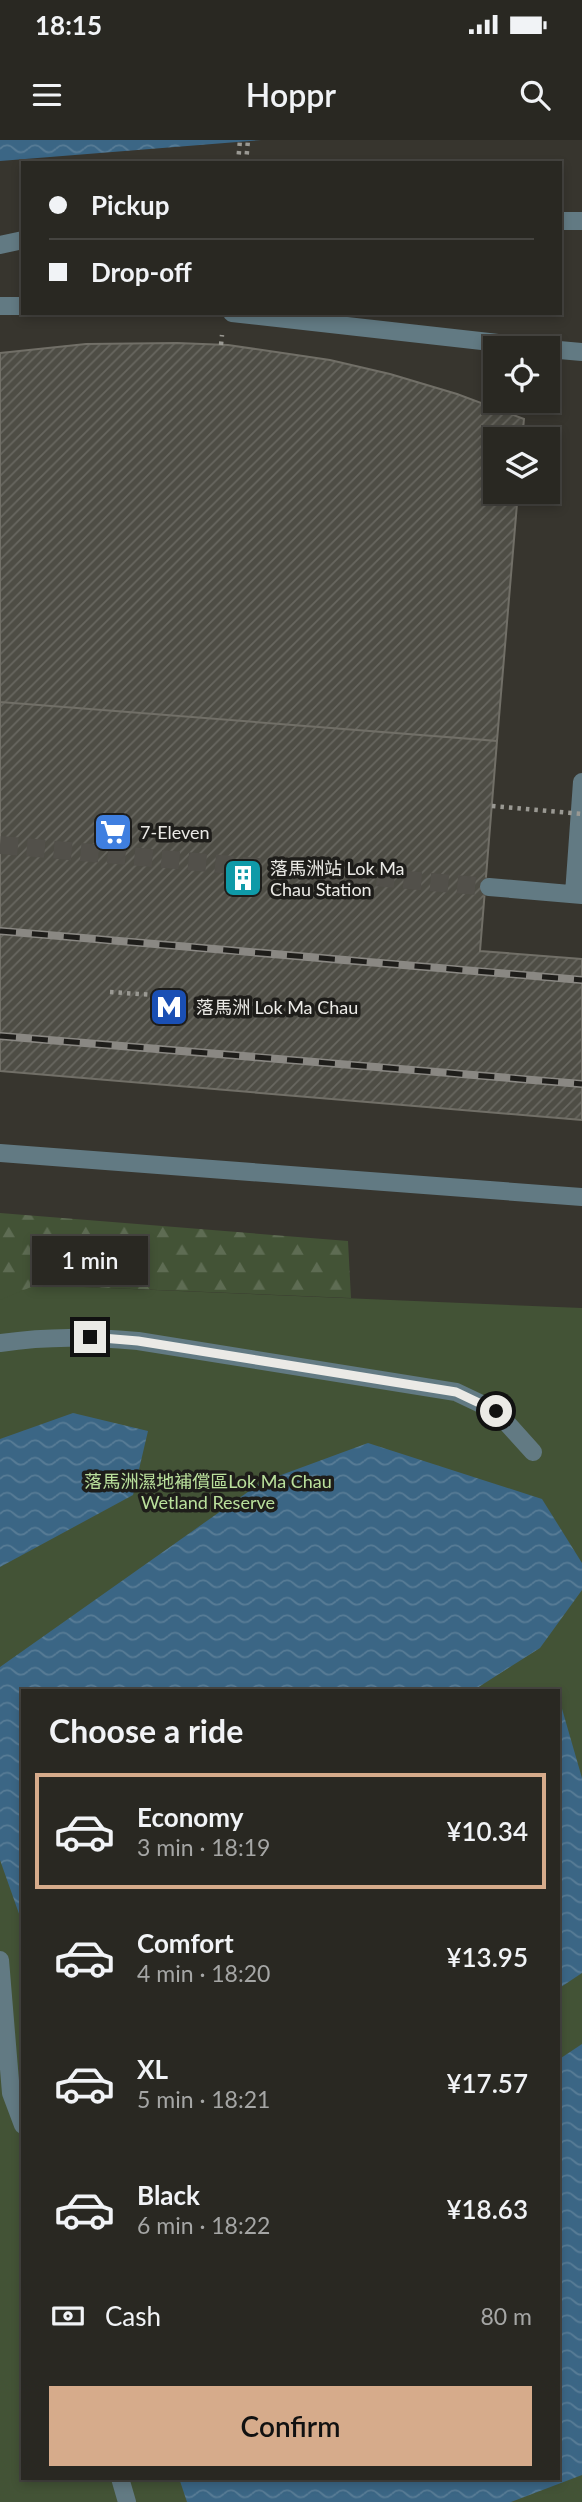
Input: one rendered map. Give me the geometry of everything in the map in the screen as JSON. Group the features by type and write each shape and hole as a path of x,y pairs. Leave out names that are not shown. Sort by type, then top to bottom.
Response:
{"lane":[{"path":"562,221 582,221"},
{"path":"0,245 21,240"},
{"path":"0,306 21,306"},
{"path":"250,315 483,341"},
{"path":"560,350 582,352"},
{"path":"489,887 578,895 582,782"},
{"path":"0,1153 582,1197"},
{"path":"0,1343 43,1337 138,1341 456,1392 496,1411 533,1452"},
{"path":"0,1960 11,2092 21,2120"},
{"path":"121,2480 127,2502"}],"path":[{"path":"238,161 240,140"},
{"path":"246,161 248,140"},
{"path":"492,806 582,814"},
{"path":"110,992 154,995"},
{"path":"209,1001 255,1004"}],"green space":[{"path":"0,1213 348,1241 351,1298 61,1286 0,1308"},
{"name":"落馬洲濕地補償區Lok Ma Chau Wetland Reserve","path":"36,1285 582,1308 582,2502 0,2502 0,1300"}],"water":[{"path":"0,140 261,140 0,161"},
{"path":"73,1413 148,1431 133,1495 0,1567 0,1439"},
{"path":"368,1443 542,1499 582,1563 582,1590 540,1648 476,1689 21,1689 21,1919 0,1860 0,1667 262,1482"},
{"path":"560,1702 582,1778 582,1973 560,1988"},
{"path":"582,2044 582,2475 511,2502 187,2502 180,2480 560,2480 560,2059"}],"building":[{"path":"86,344 228,345 330,360 457,394 483,404 483,413 508,413 524,419 523,427 483,427 483,504 517,504 497,741 0,702 0,353"},
{"name":"落馬洲站 Lok Ma Chau Station","path":"0,702 497,741 480,951 582,959 582,1120 0,1071"}],"tunnel":[{"path":"0,845 489,887"}],"railway":[{"path":"0,931 582,980"},
{"path":"0,1036 582,1084"}],"place":[{"name":"7-Eleven","path":"113,832"},
{"name":"落馬洲站 Lok Ma Chau Station","path":"243,878"},
{"name":"落馬洲 Lok Ma Chau","path":"169,1007"}],"route":[{"path":"90,1337 138,1341 456,1392 496,1411"}]}
